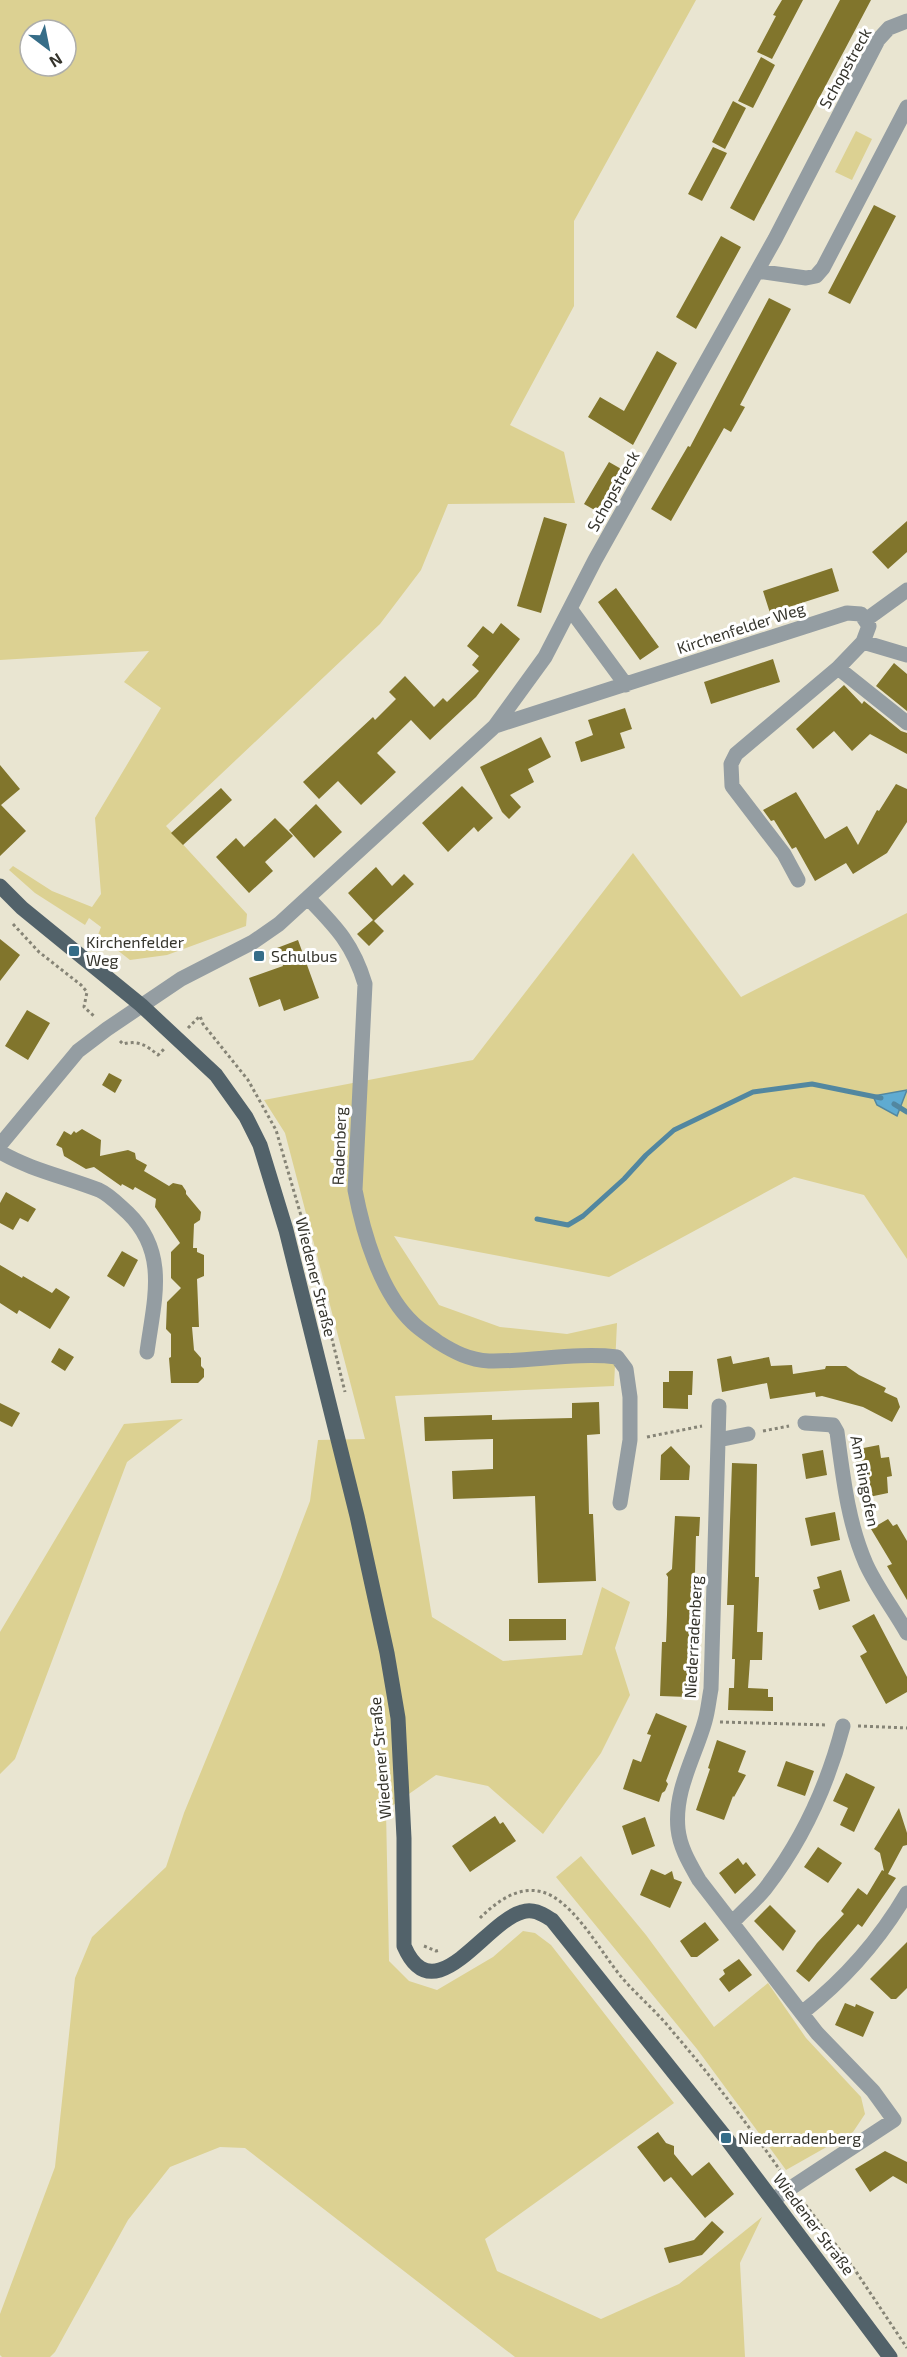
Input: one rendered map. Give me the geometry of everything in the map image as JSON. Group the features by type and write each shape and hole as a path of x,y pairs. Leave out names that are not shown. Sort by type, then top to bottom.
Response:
{"main road":[{"name":"Wiedener Straße","path":"0,886 22,908 141,1005 216,1075 246,1117 260,1145 286,1230 374,1588 398,1718 404,1838 404,1946 410,1961 418,1969 426,1971 452,1965 467,1955 502,1921 523,1911 537,1911 552,1920 774,2199 890,2357"}],"street":[{"name":"Schopstreck","path":"495,726 549,660 595,560 757,271 878,40 889,28 907,21"},
{"path":"757,271 806,278 816,276 824,268 907,107"},
{"path":"798,880 784,854 732,786 731,764 736,754 838,668 863,642 869,626 867,619 907,590"},
{"path":"571,610 597,652 626,685"},
{"name":"Kirchenfelder Weg","path":"0,1145 78,1051 181,979 253,942 279,924 495,726 575,697 626,685 837,616 854,612 867,619"},
{"path":"863,642 907,655"},
{"path":"838,668 907,723"},
{"name":"Radenberg","path":"308,898 344,937 358,962 365,984 355,1190 366,1239 382,1276 412,1322 459,1355 486,1361 544,1360 597,1355 617,1358 626,1369 630,1397 630,1440 620,1503"},
{"path":"0,1152 15,1161 102,1192 119,1204 143,1230 151,1245 156,1264 147,1352"},
{"name":"Niederradenberg","path":"719,1406 711,1689 705,1721 686,1771 679,1804 678,1829 685,1853 699,1880 817,2032 900,2121 774,2199"},
{"name":"Am Ringofen","path":"805,1423 833,1425 837,1432 844,1489 866,1565 907,1633"},
{"path":"718,1440 755,1432"},
{"path":"733,1922 765,1889 799,1838 850,1726"},
{"path":"803,2012 829,1991 866,1951 907,1893"}],"path":[{"path":"8,918 39,952 81,985 87,992 84,1006"},
{"path":"200,1016 203,1024 248,1080 276,1130 300,1210 347,1401"},
{"path":"123,1044 133,1041 141,1043 158,1055"},
{"path":"651,1436 699,1426"},
{"path":"755,1432 784,1427"},
{"path":"737,1722 818,1725"},
{"path":"850,1726 907,1728"},
{"path":"477,1920 508,1895 529,1890 551,1896 569,1909 623,1979 673,2031 768,2152 792,2188 855,2270 907,2348"},
{"path":"423,1941 425,1947 436,1951 446,1949"}],"shaded area":[{"path":"0,0 696,0 574,221 574,306 510,425 564,452 575,503 448,504 421,570 380,624 166,826 247,914 246,926 167,955 130,960 98,935 101,927 89,918 85,925 35,893 9,870 13,866 52,891 92,907 101,894 95,818 161,708 124,682 149,651 0,660"},
{"path":"856,131 872,139 852,180 835,172"},
{"path":"633,853 741,997 907,913 907,1259 864,1195 794,1177 609,1277 394,1236 439,1305 500,1327 567,1334 617,1323 614,1386 395,1396 432,1617 503,1661 582,1655 602,1587 630,1602 615,1648 630,1695 601,1753 543,1834 488,1786 436,1775 386,1810 389,1961 409,1981 437,1990 493,1957 523,1931 535,1933 551,1945 674,2103 485,2239 497,2271 601,2319 679,2284 762,2217 740,2263 745,2357 515,2357 245,2148 220,2147 170,2167 128,2220 55,2352 50,2357 2,2357 0,2355 0,2314 55,2167 75,1978 92,1937 166,1867 184,1813 310,1501 318,1440 365,1439 285,1133 264,1100 473,1060"},
{"path":"183,1419 127,1462 15,1759 0,1774 0,1632 124,1424"},
{"path":"581,1856 646,1935 714,2027 768,1983 806,2038 861,2097 865,2114 853,2132 786,2170 697,2049 556,1877"}],"water":[{"path":"907,1090 897,1116 877,1105 873,1096"}],"building":[{"path":"782,0 803,0 772,59 757,52"},
{"path":"840,0 871,0 754,221 730,208"},
{"path":"761,57 775,65 753,108 738,101"},
{"path":"733,101 746,108 725,149 712,142"},
{"path":"713,147 727,153 702,201 688,194"},
{"path":"874,205 896,216 850,304 828,293"},
{"path":"721,236 741,247 696,329 676,317"},
{"path":"769,298 791,309 740,405 745,407 731,432 724,428 671,521 651,509 688,446 690,447"},
{"path":"657,351 677,363 633,445 588,417 600,397 624,411"},
{"path":"609,462 623,470 607,498 614,502 605,516 584,504"},
{"path":"544,517 567,524 541,613 517,606"},
{"path":"907,521 907,552 888,569 872,552"},
{"path":"832,568 839,591 770,613 763,591"},
{"path":"616,588 659,647 640,660 598,602"},
{"path":"501,623 520,639 476,697 430,740 411,720 377,753 396,772 361,805 338,781 319,799 303,782 373,717 375,720 396,699 389,692 405,676 434,707 443,698 447,702 479,671 472,665 479,656 467,646 483,626 493,634"},
{"path":"773,659 780,682 711,704 704,682"},
{"path":"894,663 907,674 907,711 876,686"},
{"path":"844,685 862,704 864,701 901,731 907,733 907,754 870,734 852,751 834,731 813,749 796,729"},
{"path":"625,708 632,729 620,733 625,748 581,762 575,742 593,735 588,720"},
{"path":"541,737 551,757 528,769 534,782 510,795 521,807 509,819 502,812 480,767"},
{"path":"0,765 20,789 1,805 26,831 0,856"},
{"path":"896,784 907,789 907,822 887,853 853,874 846,863 815,881 796,847 792,849 774,820 771,821 763,810 796,792 825,839 847,826 858,845 877,810 879,811"},
{"path":"462,786 493,818 478,832 474,827 448,852 422,823"},
{"path":"221,788 232,800 183,845 171,833"},
{"path":"316,804 342,832 314,858 289,830"},
{"path":"275,818 293,836 265,862 273,871 249,893 216,857 236,838 244,847"},
{"path":"376,867 392,886 404,874 414,884 374,921 384,931 369,946 357,934 373,920 348,893"},
{"path":"0,939 20,955 0,981"},
{"path":"298,940 319,998 284,1011 280,999 259,1007 249,978 283,966 277,948"},
{"path":"27,1010 50,1023 28,1060 5,1046"},
{"path":"109,1073 122,1080 115,1093 102,1085"},
{"path":"82,1129 101,1140 100,1156 128,1150 135,1153 136,1159 147,1165 144,1171 169,1186 173,1183 182,1185 186,1194 201,1212 200,1220 194,1224 193,1248 197,1248 197,1252 204,1255 204,1276 197,1279 199,1327 192,1327 194,1350 201,1358 201,1366 204,1369 204,1377 198,1383 171,1383 169,1358 171,1357 171,1334 166,1329 167,1302 181,1288 171,1278 171,1252 180,1243 155,1207 156,1199 135,1187 133,1190 122,1184 121,1186 94,1167 86,1169 64,1156 62,1148 56,1145 64,1131 71,1135 74,1131 76,1133"},
{"path":"6,1192 36,1209 28,1222 20,1218 13,1230 0,1223 0,1203"},
{"path":"122,1251 138,1260 124,1287 107,1276"},
{"path":"0,1265 52,1293 56,1288 70,1297 50,1329 19,1310 17,1314 0,1303"},
{"path":"59,1348 74,1357 65,1371 51,1362"},
{"path":"731,1356 733,1364 769,1357 771,1366 792,1365 793,1374 825,1369 826,1366 846,1366 886,1388 884,1392 897,1398 900,1407 892,1422 863,1407 822,1396 816,1397 815,1392 770,1399 767,1383 722,1392 717,1359"},
{"path":"669,1371 693,1371 692,1395 688,1395 688,1409 663,1408 663,1382 669,1382"},
{"path":"599,1402 600,1434 587,1435 589,1514 593,1514 596,1581 538,1583 535,1496 453,1499 452,1471 493,1469 493,1439 425,1441 424,1417 492,1415 492,1420 572,1418 572,1403"},
{"path":"0,1403 20,1413 12,1427 0,1421"},
{"path":"879,1445 881,1458 889,1457 892,1476 887,1477 888,1493 869,1497 861,1470 857,1471 853,1450"},
{"path":"671,1446 690,1466 689,1480 660,1480 661,1455"},
{"path":"823,1450 827,1475 806,1479 802,1454"},
{"path":"732,1463 757,1464 755,1577 759,1577 757,1632 763,1632 762,1660 750,1660 748,1688 768,1689 768,1697 773,1697 773,1711 728,1710 729,1688 734,1688 735,1659 732,1659 734,1605 727,1605"},
{"path":"835,1512 840,1540 811,1546 805,1518"},
{"path":"675,1516 700,1517 699,1536 696,1536 695,1573 692,1575 694,1577 693,1643 689,1643 688,1697 660,1696 662,1642 666,1642 668,1577 666,1574 672,1569"},
{"path":"888,1519 893,1526 897,1524 907,1541 907,1600 887,1566 892,1564 871,1529"},
{"path":"841,1570 850,1601 819,1610 813,1590 820,1588 817,1577"},
{"path":"874,1614 907,1677 907,1692 886,1704 860,1656 867,1652 852,1626"},
{"path":"509,1619 566,1619 566,1640 509,1641"},
{"path":"656,1713 687,1726 666,1781 668,1784 659,1802 623,1789 633,1759 641,1762 651,1735 647,1734"},
{"path":"717,1740 746,1751 738,1772 746,1775 733,1796 724,1820 696,1810"},
{"path":"786,1761 814,1771 805,1796 777,1786"},
{"path":"846,1773 875,1787 854,1832 840,1825 848,1808 833,1801"},
{"path":"899,1808 907,1833 907,1845 903,1846 888,1874 896,1878 862,1927 858,1924 809,1982 796,1971 817,1943 844,1914 841,1911 858,1888 867,1895 882,1870 884,1871 880,1853 874,1849"},
{"path":"495,1816 500,1824 503,1822 516,1841 470,1872 452,1846"},
{"path":"645,1817 655,1846 632,1855 622,1826"},
{"path":"818,1847 842,1863 828,1883 804,1867"},
{"path":"738,1858 743,1865 746,1862 756,1875 735,1894 719,1873"},
{"path":"651,1869 665,1875 672,1871 674,1879 682,1882 670,1908 640,1895"},
{"path":"770,1905 796,1931 783,1951 754,1921"},
{"path":"705,1922 719,1940 697,1957 691,1957 680,1941"},
{"path":"907,1942 907,1988 896,1999 891,1999 870,1979"},
{"path":"739,1959 752,1975 729,1992 719,1979 725,1974 723,1970"},
{"path":"845,2003 855,2007 856,2004 874,2012 863,2037 835,2025"},
{"path":"658,2132 666,2143 674,2146 674,2154 692,2176 709,2162 734,2194 705,2218 671,2177 664,2182 637,2147"},
{"path":"885,2151 907,2162 907,2184 893,2176 870,2192 855,2169"},
{"path":"712,2221 724,2232 702,2255 669,2263 664,2248 694,2240"}],"waterway":[{"path":"537,1219 568,1225 583,1216 674,1130 753,1092 812,1084 881,1098"},
{"path":"894,1104 907,1112"}],"place":[{"name":"Kirchenfelder Weg","path":"74,951"},
{"name":"Schulbus","path":"259,956"},
{"name":"Niederradenberg","path":"726,2138"}]}
